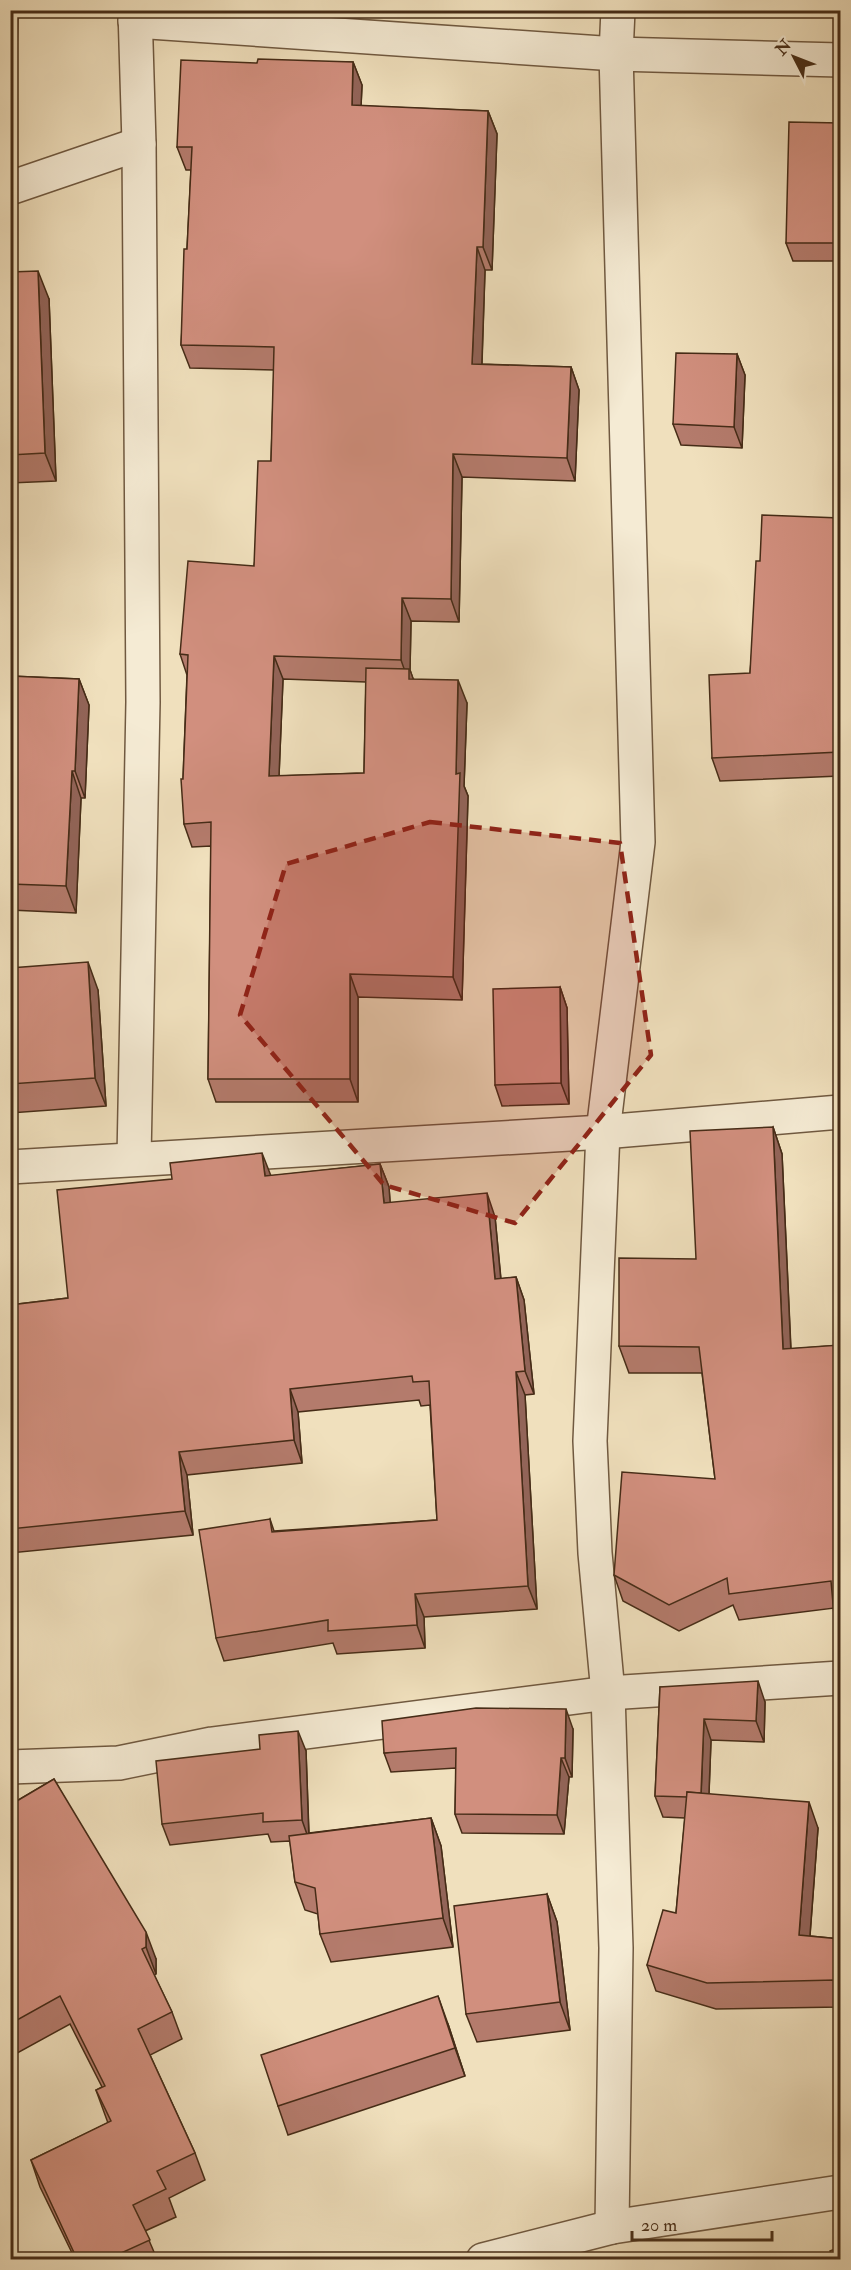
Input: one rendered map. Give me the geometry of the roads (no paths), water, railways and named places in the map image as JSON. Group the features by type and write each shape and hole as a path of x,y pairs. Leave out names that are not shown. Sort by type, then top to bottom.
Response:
{"street":[{"path":"612,2227 616,1948 608,1694 595,1553 590,1441 603,1132 638,842 615,54 618,10"},
{"path":"134,1158 143,702 139,144 135,16 615,54 840,60"},
{"path":"10,188 139,144"},
{"path":"10,1167 603,1132 840,1113"},
{"path":"10,1767 119,1762 212,1744 608,1694 840,1678"},
{"path":"483,2259 612,2227 840,2192"}]}
